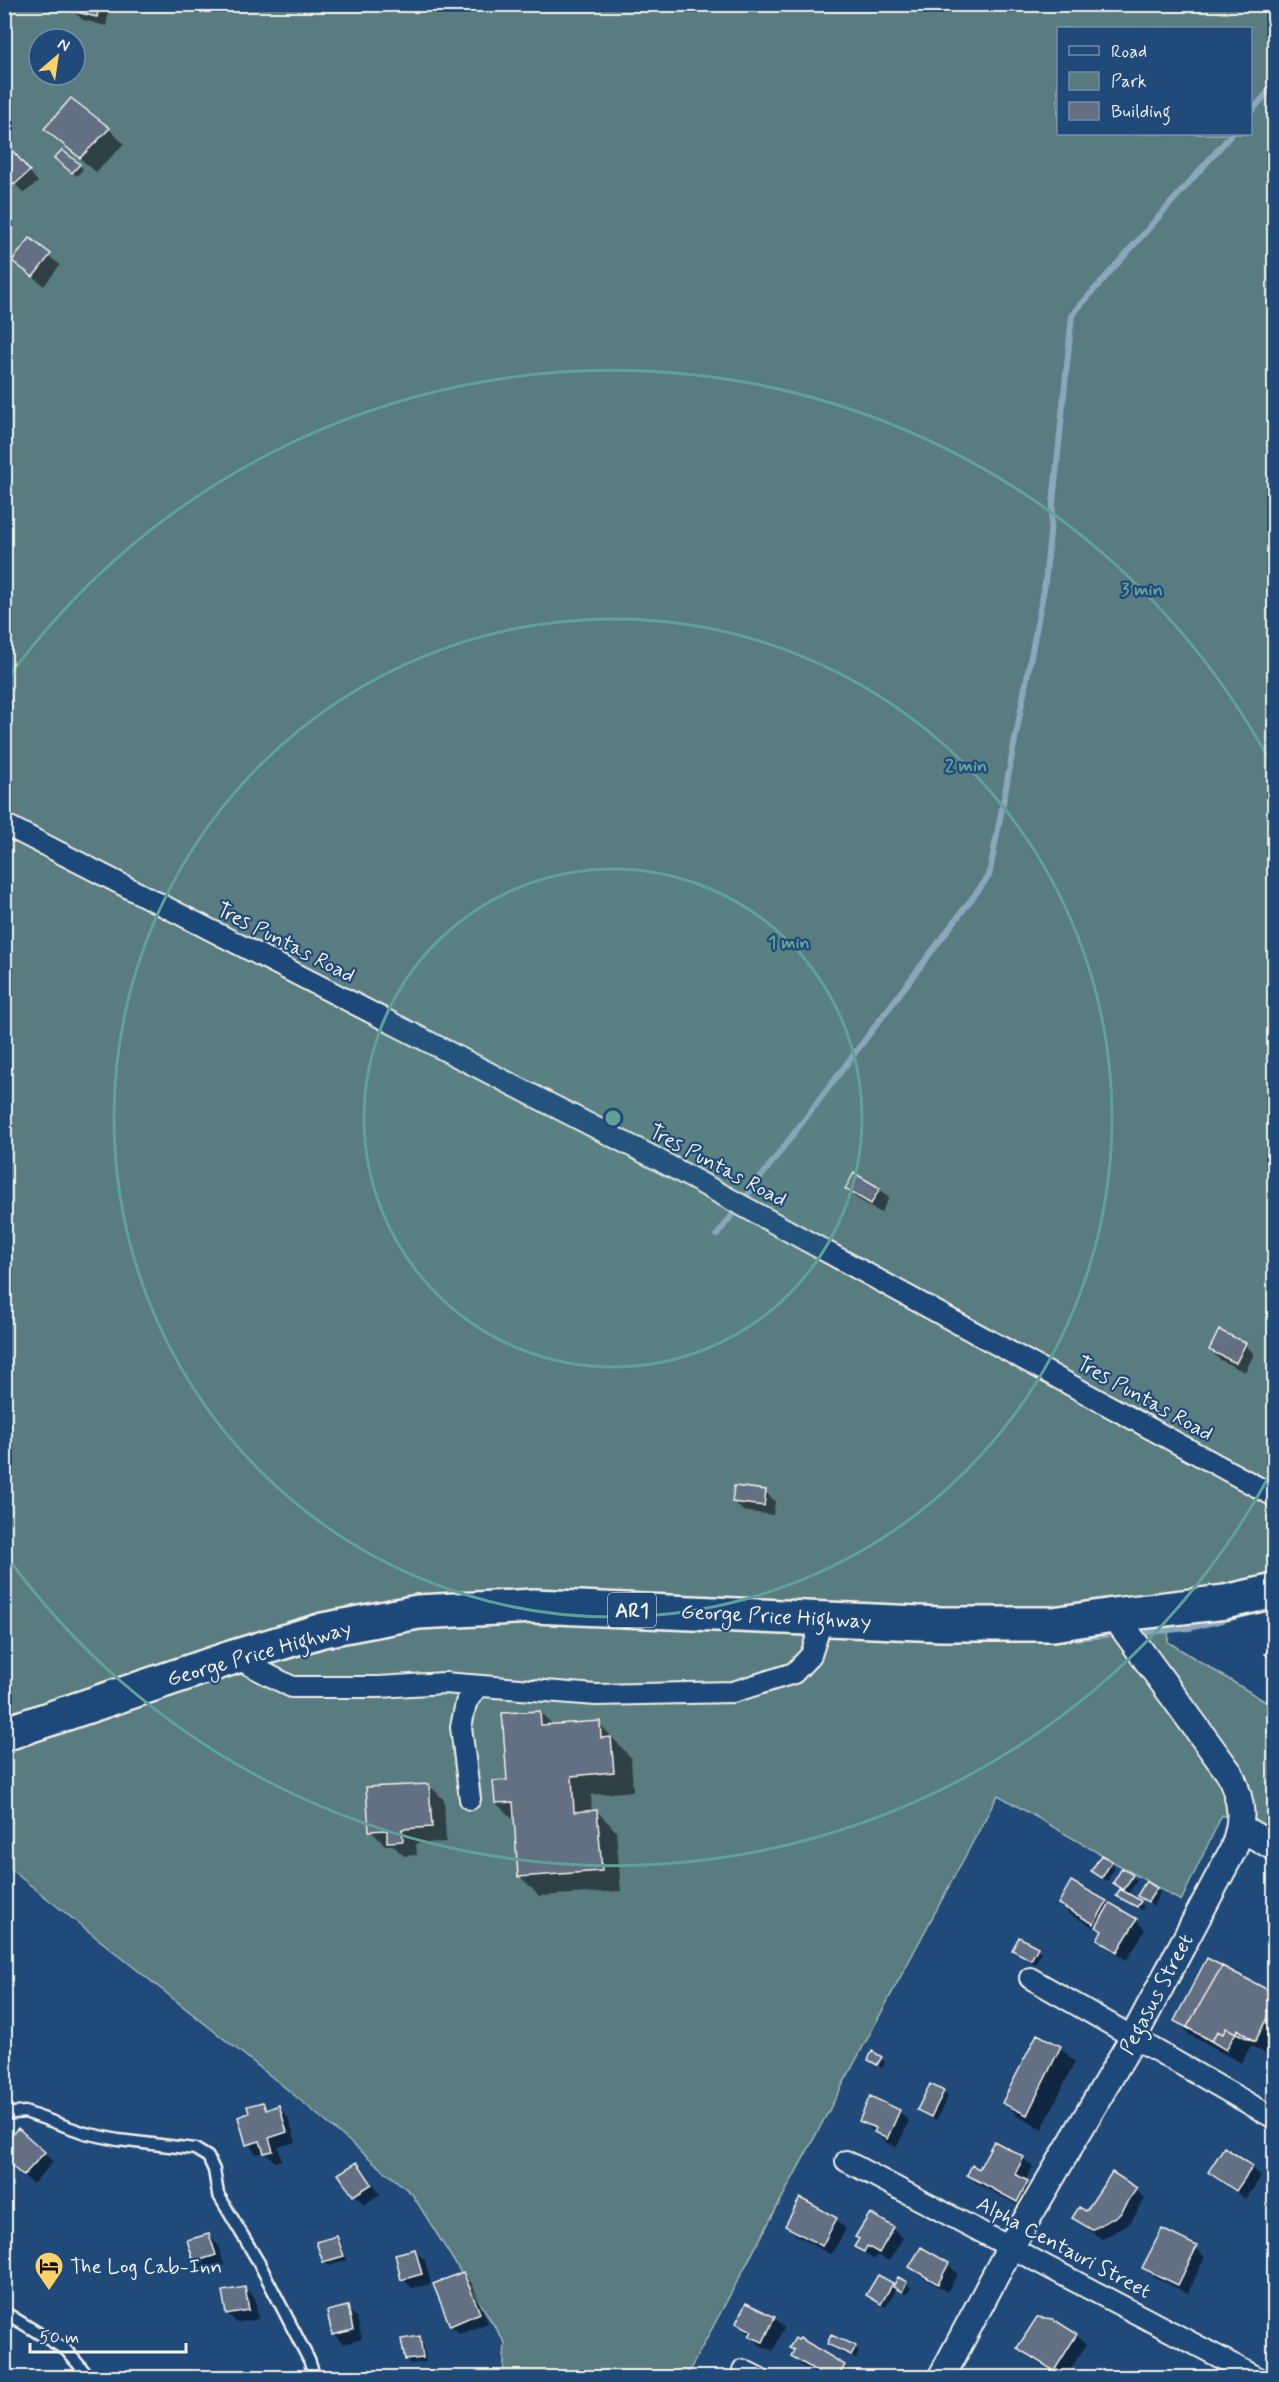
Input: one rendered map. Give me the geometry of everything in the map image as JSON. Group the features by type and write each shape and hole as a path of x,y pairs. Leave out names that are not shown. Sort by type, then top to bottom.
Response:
{"highway":[{"name":"George Price Highway","path":"4,1734 234,1657 323,1630 418,1612 534,1606 941,1624 1053,1624 1225,1602 1275,1591"}],"street":[{"name":"Tres Puntas Road","path":"4,824 655,1158 1275,1496"},
{"name":"Pegasus Street","path":"941,2378 1011,2246 1132,2038 1233,1850 1241,1828 1239,1794 1230,1774 1114,1615"},
{"path":"234,1657 292,1687 379,1687 444,1683 596,1695 733,1692 794,1673 811,1655 823,1618"},
{"path":"470,1799 461,1727 466,1703 478,1686"},
{"path":"1241,1828 1275,1847"},
{"path":"1030,1978 1275,2118"},
{"name":"Alpha Centauri Street","path":"846,2161 1259,2378"}],"lane":[{"path":"4,2114 25,2112 85,2133 118,2140 195,2149 208,2157 214,2170 218,2194 259,2263 309,2360 315,2378"},
{"path":"4,2312 66,2350 90,2378"}],"green space":[{"path":"4,5 1274,5 1274,1573 1191,1591 1169,1620 1168,1642 1274,1707 1274,1843 1222,1815 1181,1901 998,1795 686,2377 503,2377 505,2343 412,2194 282,2085 5,1865"}],"building":[{"path":"74,4 99,4 97,17 72,11"},
{"path":"71,98 110,128 80,158 44,129"},
{"path":"11,149 30,171 14,185 4,174 4,154"},
{"path":"62,150 80,164 72,173 54,158"},
{"path":"30,238 51,254 33,277 12,261"},
{"path":"854,1173 880,1188 871,1204 845,1189"},
{"path":"1219,1330 1246,1343 1236,1363 1209,1350"},
{"path":"734,1486 766,1490 764,1506 732,1502"},
{"path":"1274,1643 1274,1662 1265,1654"},
{"path":"540,1711 541,1725 600,1721 601,1738 611,1737 614,1772 572,1776 574,1812 597,1810 602,1871 518,1877 513,1802 495,1803 493,1781 507,1780 502,1713"},
{"path":"429,1784 432,1827 402,1829 403,1841 387,1842 387,1830 369,1831 366,1787"},
{"path":"1101,1855 1112,1861 1102,1878 1091,1871"},
{"path":"1122,1868 1133,1875 1124,1890 1113,1883"},
{"path":"1071,1881 1107,1901 1094,1924 1058,1904"},
{"path":"1146,1881 1157,1888 1148,1902 1137,1896"},
{"path":"1120,1889 1141,1901 1137,1907 1116,1896"},
{"path":"1110,1903 1137,1919 1117,1952 1097,1939 1102,1931 1096,1927"},
{"path":"1019,1937 1038,1947 1031,1960 1012,1950"},
{"path":"1207,1958 1274,1993 1274,2004 1255,2042 1226,2028 1223,2034 1217,2031 1212,2041 1174,2021"},
{"path":"1222,1966 1274,1993 1274,2004 1255,2042 1238,2029 1226,2050 1187,2027"},
{"path":"1037,2034 1061,2046 1027,2115 1002,2103"},
{"path":"872,2051 882,2057 877,2065 868,2060"},
{"path":"930,2084 944,2091 931,2117 917,2110"},
{"path":"870,2096 900,2110 887,2139 874,2132 876,2128 859,2121"},
{"path":"263,2102 266,2110 279,2105 287,2132 269,2138 273,2151 264,2153 260,2141 246,2145 238,2117 249,2113 247,2106"},
{"path":"18,2128 45,2152 23,2176 4,2159 4,2143"},
{"path":"994,2141 1024,2157 1015,2174 1028,2181 1017,2202 967,2175 972,2165 979,2169"},
{"path":"1224,2147 1253,2166 1236,2191 1208,2172"},
{"path":"357,2162 372,2184 353,2196 338,2174"},
{"path":"1112,2172 1137,2188 1120,2214 1092,2230 1072,2218 1079,2207 1086,2211"},
{"path":"800,2198 837,2218 822,2246 785,2226"},
{"path":"870,2213 894,2227 879,2253 867,2246 864,2252 854,2247 859,2239 855,2237"},
{"path":"1162,2229 1197,2246 1178,2285 1142,2268"},
{"path":"209,2234 216,2255 194,2262 187,2240"},
{"path":"337,2236 344,2256 323,2262 316,2242"},
{"path":"921,2247 949,2263 938,2284 909,2267"},
{"path":"415,2249 422,2274 401,2280 395,2254"},
{"path":"463,2272 480,2313 450,2326 433,2284"},
{"path":"878,2275 893,2283 881,2304 866,2295"},
{"path":"898,2277 907,2282 902,2292 893,2287"},
{"path":"245,2287 249,2310 226,2314 222,2291"},
{"path":"746,2303 775,2317 763,2342 749,2336 752,2331 736,2323"},
{"path":"348,2306 353,2330 332,2335 327,2311"},
{"path":"1037,2317 1053,2319 1077,2334 1054,2371 1017,2348"},
{"path":"831,2335 856,2346 851,2355 827,2344"},
{"path":"420,2336 423,2358 405,2360 401,2339"},
{"path":"795,2338 798,2340 800,2338 845,2365 838,2378 828,2378 791,2356 794,2350 789,2348"},
{"path":"258,2370 260,2378 220,2378"}],"waterway":[{"path":"1252,111 1274,85"},
{"path":"717,1235 989,876 1045,583 1072,315 1231,135"},
{"path":"1148,1632 1189,1628 1271,1608"},
{"path":"1063,1639 1107,1635"},
{"path":"1000,1640 1049,1640"}],"place":[{"name":"The Log Cab-Inn","path":"49,2292"}]}
